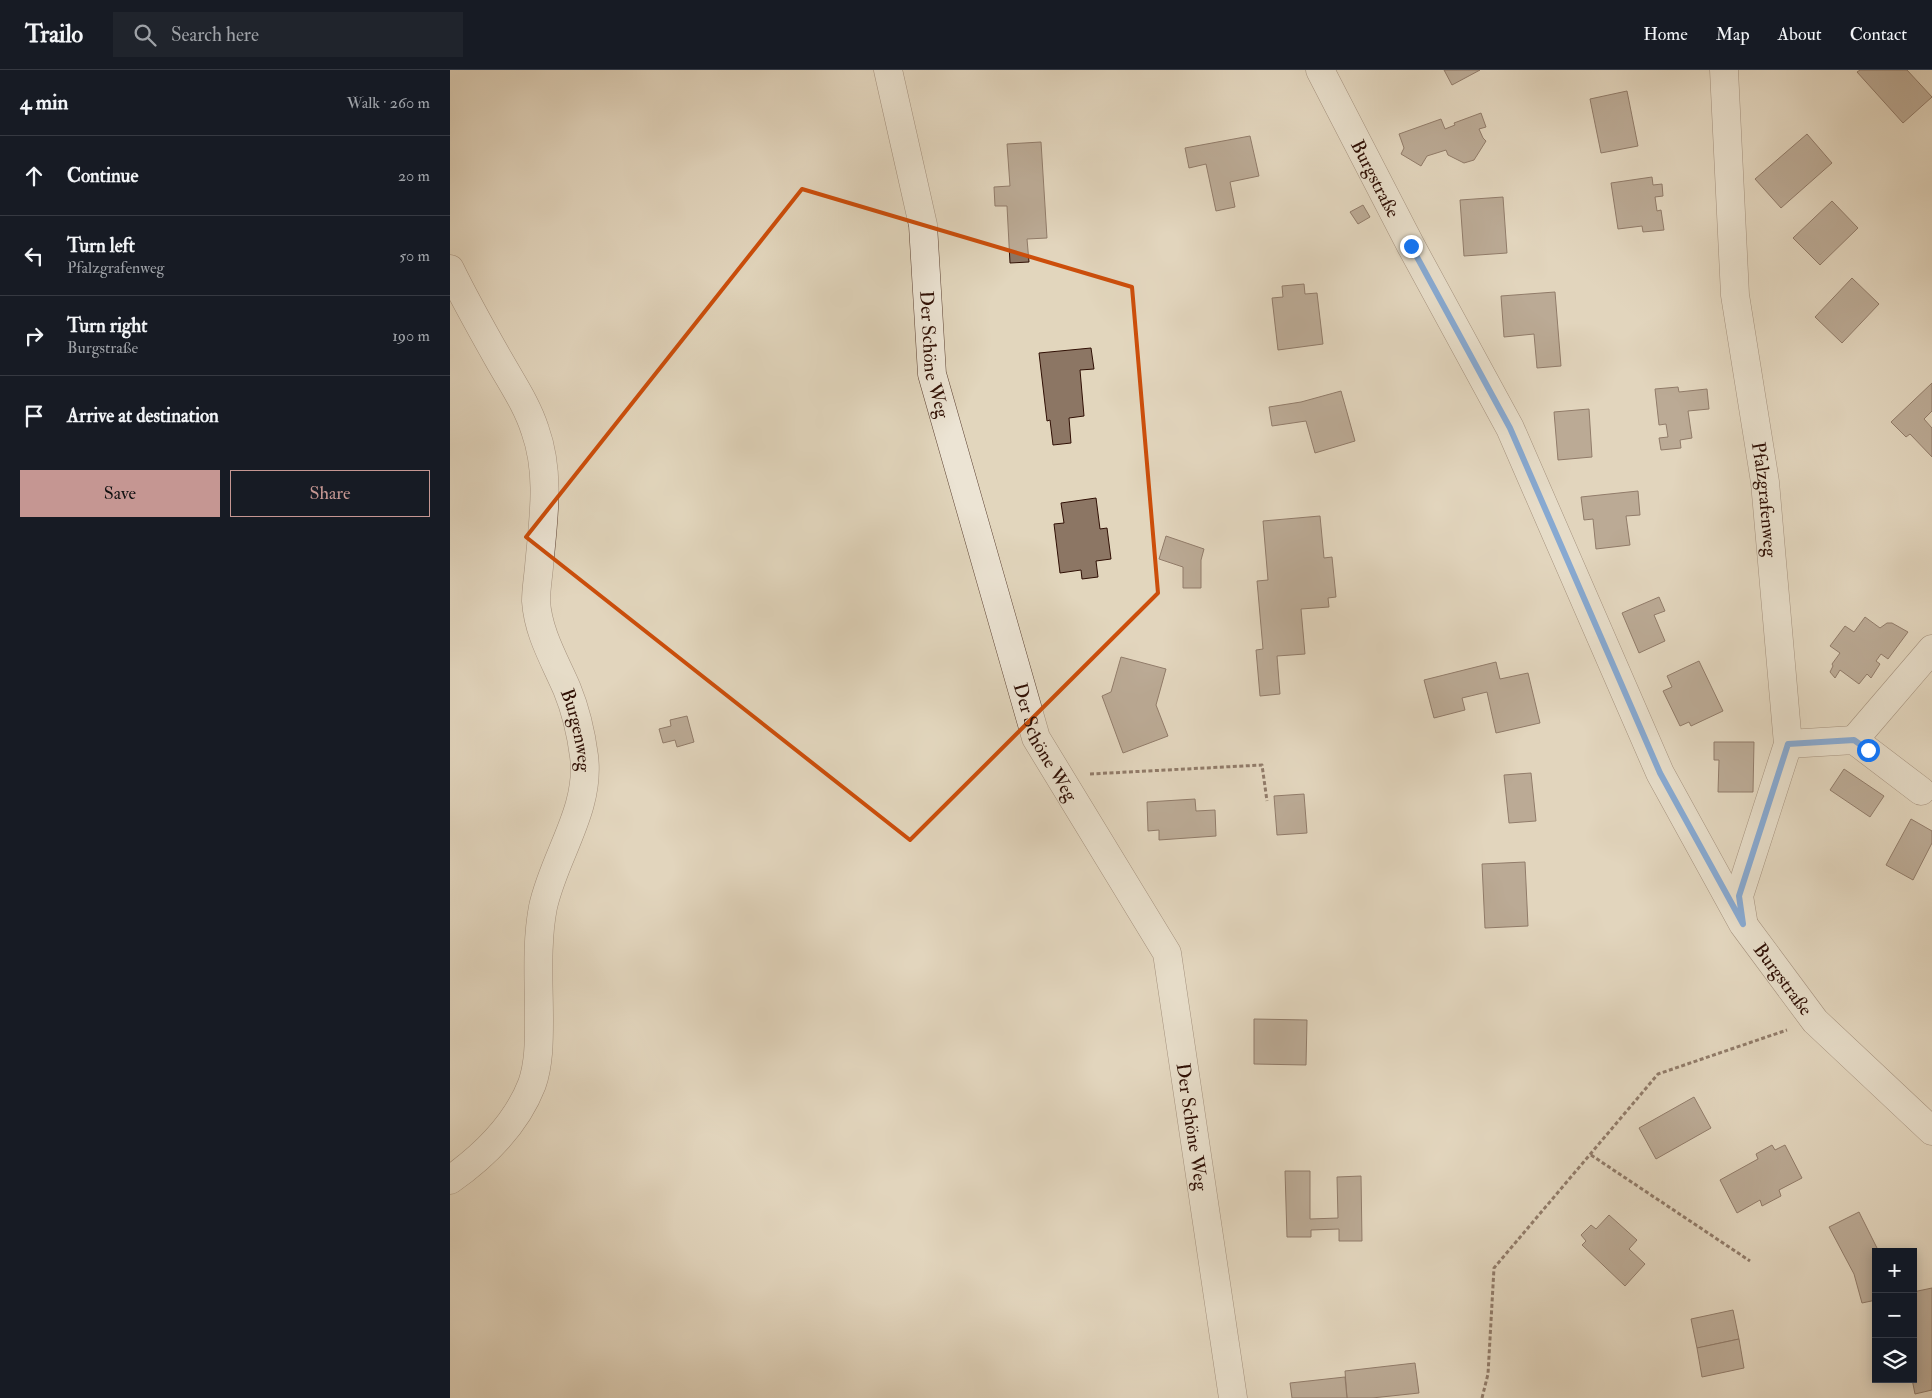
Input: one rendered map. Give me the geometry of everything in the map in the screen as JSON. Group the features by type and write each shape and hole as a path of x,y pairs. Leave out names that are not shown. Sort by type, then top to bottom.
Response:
{"street":[{"name":"Der Schöne Weg","path":"888,70 923,225 932,374 1036,738 1167,953 1233,1398"},
{"name":"Burgstraße","path":"1320,70 1411,246 1510,428 1660,773 1743,924 1814,1021 1932,1130"},
{"name":"Pfalzgrafenweg","path":"1724,70 1735,295 1765,482 1788,744 1739,896 1743,924"},
{"name":"Burgenweg","path":"450,269 468,307 523,402 536,430 543,460 546,490 536,601 540,624 552,657 567,689 578,724 585,758 584,786 577,814 555,865 543,908 539,951 539,1039 532,1082 520,1110 505,1130 450,1180"},
{"path":"1854,740 1932,649"},
{"path":"1788,744 1854,740 1921,791"}],"path":[{"path":"1059,776 1262,765 1266,801"},
{"path":"1482,1398 1488,1374 1494,1268 1658,1074 1814,1021"},
{"path":"1591,1155 1750,1261"}],"highlighted area":[{"path":"802,189 1132,287 1158,593 910,840 526,537"}],"building":[{"path":"1444,70 1480,70 1452,85"},
{"path":"1860,70 1907,70 1932,97 1903,123 1857,72"},
{"path":"1627,91 1638,146 1601,153 1590,99"},
{"path":"1481,113 1486,127 1479,129 1486,141 1474,160 1464,163 1448,155 1446,150 1427,156 1421,166 1401,154 1404,148 1399,134 1441,119 1445,129 1455,125 1454,123"},
{"path":"1807,134 1832,163 1781,208 1755,179"},
{"path":"1250,136 1259,176 1230,182 1235,207 1216,211 1206,164 1189,168 1185,148"},
{"path":"1041,142 1047,238 1027,239 1029,262 1010,263 1007,206 995,206 994,187 1010,186 1007,144"},
{"path":"1652,177 1653,185 1662,184 1663,196 1655,197 1657,211 1661,210 1664,230 1643,232 1642,226 1618,229 1611,183"},
{"path":"1503,197 1507,253 1464,256 1460,200"},
{"path":"1832,201 1858,228 1820,265 1793,238"},
{"path":"1363,205 1370,217 1358,224 1350,212"},
{"path":"1852,278 1879,304 1842,343 1815,317"},
{"path":"1304,284 1305,294 1317,293 1323,344 1278,350 1272,298 1283,297 1282,286"},
{"path":"1555,292 1561,366 1537,368 1534,334 1504,337 1501,296"},
{"path":"1091,348 1094,369 1080,370 1084,416 1069,418 1071,443 1053,445 1050,420 1047,421 1039,353"},
{"path":"1932,383 1932,411 1924,419 1932,428 1932,457 1910,434 1906,437 1891,422"},
{"path":"1678,387 1679,392 1707,389 1709,409 1688,411 1692,438 1680,440 1681,448 1661,450 1659,438 1668,437 1666,424 1659,425 1655,389"},
{"path":"1341,391 1355,441 1315,453 1306,421 1272,426 1269,407 1301,402"},
{"path":"1589,409 1592,457 1558,460 1554,412"},
{"path":"1638,491 1640,515 1626,516 1630,545 1596,549 1593,519 1584,520 1581,497"},
{"path":"1096,498 1100,529 1107,528 1111,559 1096,561 1098,577 1082,579 1081,570 1060,573 1054,524 1064,523 1061,503"},
{"path":"1320,516 1324,558 1332,557 1336,597 1328,598 1329,607 1301,609 1305,654 1277,656 1280,694 1260,696 1256,650 1263,649 1257,581 1268,580 1263,521"},
{"path":"1166,536 1204,549 1201,560 1201,588 1183,588 1183,567 1159,559"},
{"path":"1659,597 1665,611 1654,615 1665,641 1639,653 1622,613"},
{"path":"1865,617 1880,628 1887,623 1892,623 1908,632 1888,659 1881,654 1876,661 1880,664 1871,678 1867,674 1859,684 1840,670 1835,678 1830,672 1832,664 1840,653 1830,646 1845,626 1854,632"},
{"path":"1121,657 1166,669 1156,705 1168,736 1123,753 1102,696 1111,692"},
{"path":"1699,661 1723,711 1691,726 1689,722 1680,726 1663,691 1672,687 1667,676"},
{"path":"1496,662 1500,679 1528,673 1540,723 1496,733 1487,692 1462,698 1465,710 1434,718 1424,680"},
{"path":"687,716 694,742 677,747 675,740 663,743 659,729 671,726 670,720"},
{"path":"1714,742 1754,742 1753,792 1718,792 1719,760 1714,760"},
{"path":"1844,769 1884,796 1870,817 1830,790"},
{"path":"1531,773 1536,821 1509,823 1504,775"},
{"path":"1304,794 1307,833 1277,835 1274,796"},
{"path":"1195,799 1196,811 1215,810 1216,836 1159,840 1159,830 1148,831 1147,802"},
{"path":"1911,819 1932,831 1932,843 1913,880 1886,865"},
{"path":"1525,862 1528,926 1485,928 1482,864"},
{"path":"1254,1019 1307,1020 1306,1065 1254,1064"},
{"path":"1694,1097 1711,1128 1656,1159 1639,1128"},
{"path":"1772,1145 1775,1150 1785,1145 1802,1178 1779,1190 1781,1196 1762,1206 1760,1200 1737,1213 1720,1180 1758,1159 1756,1154"},
{"path":"1285,1171 1310,1171 1310,1219 1338,1218 1337,1177 1361,1176 1362,1241 1339,1241 1339,1229 1311,1230 1311,1237 1287,1237"},
{"path":"1859,1212 1877,1248 1872,1248 1872,1301 1862,1303 1854,1274 1829,1227"},
{"path":"1609,1215 1637,1240 1629,1249 1645,1264 1625,1286 1582,1245 1586,1241 1581,1235 1591,1225 1596,1229"},
{"path":"1932,1288 1932,1390 1915,1394 1913,1383 1917,1383 1917,1291"},
{"path":"1733,1310 1739,1339 1697,1348 1691,1319"},
{"path":"1739,1339 1744,1368 1702,1377 1697,1348"},
{"path":"1415,1363 1419,1393 1372,1398 1347,1398 1345,1371"},
{"path":"1345,1377 1347,1398 1292,1398 1290,1383"}],"route":[{"path":"1411,246 1510,428 1660,773 1743,924 1739,896 1788,744 1854,740 1868,750"}]}
